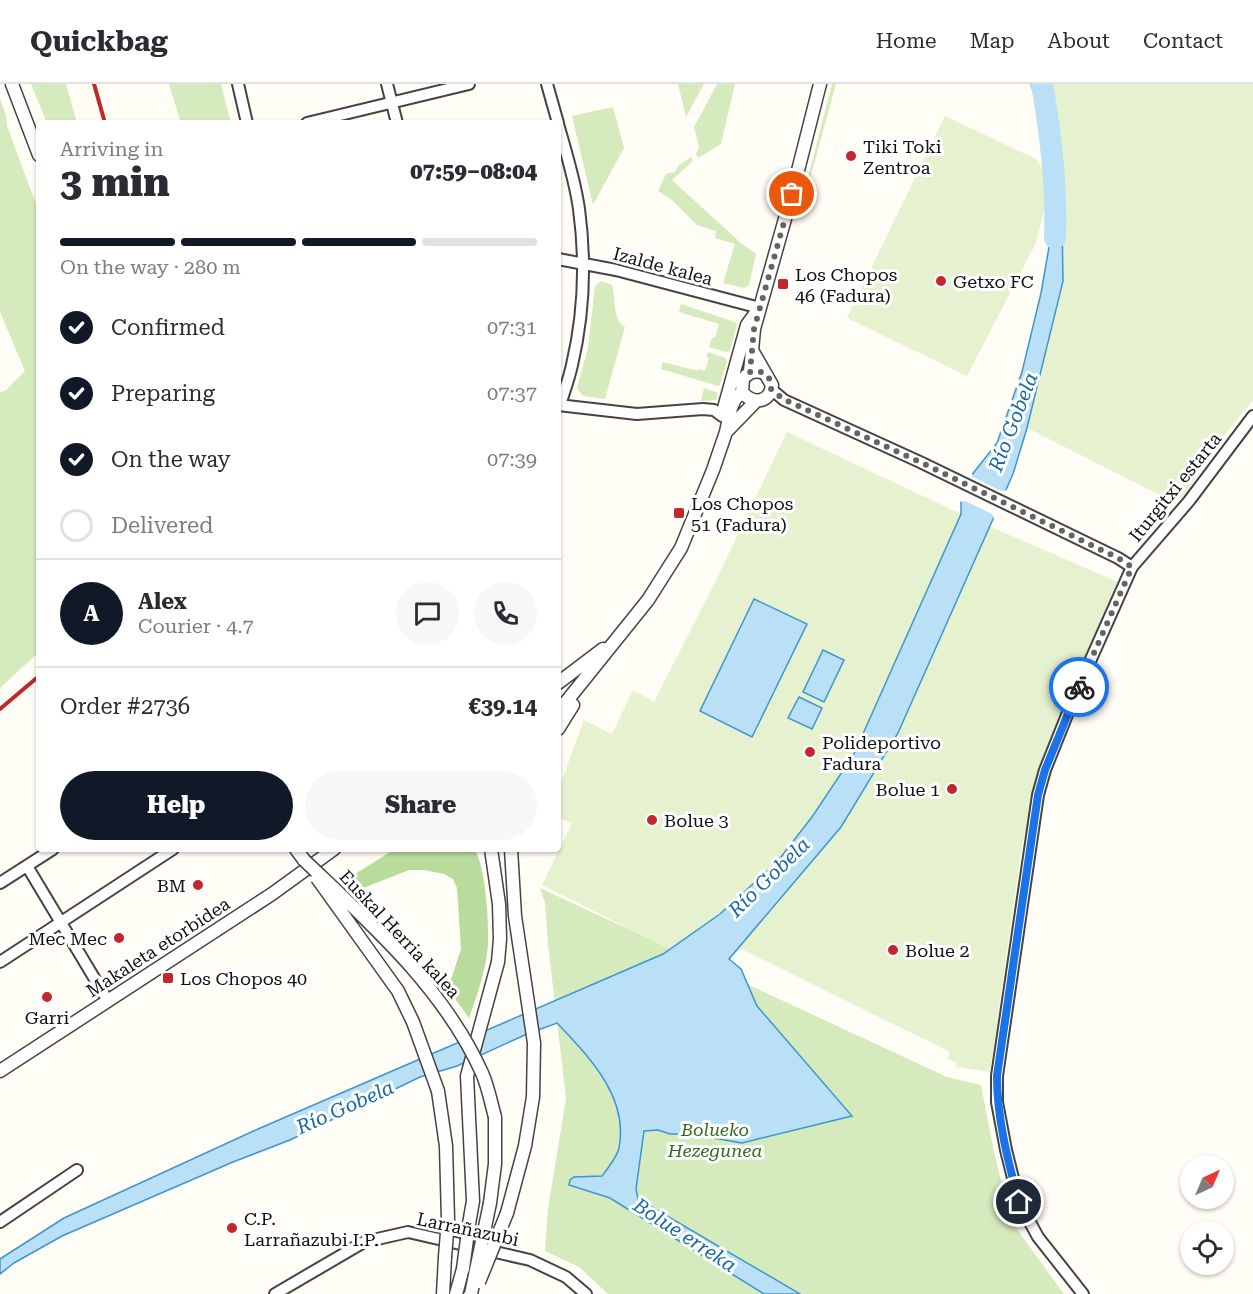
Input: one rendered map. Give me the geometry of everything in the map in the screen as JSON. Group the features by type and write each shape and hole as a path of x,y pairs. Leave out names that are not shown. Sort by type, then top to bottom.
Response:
{"street":[{"path":"12,84 36,147"},
{"path":"237,84 246,120"},
{"path":"387,84 396,120"},
{"path":"319,120 470,84"},
{"path":"547,84 557,120"},
{"path":"561,708 648,600 681,548 696,514 724,437 730,408 742,392 743,379 750,372 754,329 820,84"},
{"path":"561,134 573,175 579,208 584,263 572,366 561,399"},
{"name":"Izalde kalea","path":"561,259 584,263 760,308"},
{"path":"724,437 718,432 747,325 760,308"},
{"path":"724,437 756,401 764,399 771,389 770,380 753,352"},
{"path":"750,372 764,373"},
{"path":"771,389 783,399 1009,505 1132,567"},
{"path":"742,392 746,397 756,401"},
{"path":"561,405 637,414 703,409 714,410 722,416"},
{"name":"Iturgitxi estarta","path":"1083,1294 1038,1237 1019,1202 997,1102 997,1076 1038,795 1045,770 1075,695 1132,567 1189,501 1253,416"},
{"path":"561,681 618,637"},
{"path":"561,724 582,691 608,661 618,637"},
{"path":"0,883 48,852"},
{"path":"0,962 168,852"},
{"name":"Euskal Herria kalea","path":"298,852 432,991 453,1018 483,1075 495,1117 495,1164 490,1203 472,1294"},
{"name":"Makaleta etorbidea","path":"0,1071 273,893 330,852"},
{"path":"456,1294 463,1269 473,1201 467,1076 498,962 500,939 499,904 491,852"},
{"path":"472,1294 507,1213 525,1146 532,1107 534,1043 515,916 513,852"},
{"path":"304,860 398,991 413,1022 438,1091 446,1146 448,1220 443,1294"},
{"path":"27,866 108,1001"},
{"path":"0,1222 77,1170"},
{"name":"Larrañazubi","path":"275,1294 364,1242 408,1232 530,1260 566,1278 586,1294"}],"green space":[{"path":"31,84 66,84 76,120 46,120"},
{"path":"169,84 221,84 230,120 180,120"},
{"path":"678,84 704,84 686,117"},
{"path":"717,84 735,84 721,144 698,158 696,154 699,147 694,127"},
{"path":"832,84 836,84 807,190 805,189"},
{"path":"1030,84 1253,84 1253,400 1221,439 1216,440 1185,497 1172,501 1027,428 1063,281 1061,156 1051,88"},
{"path":"0,99 7,126 36,204 36,655 0,688 0,392 5,391 25,371 0,312"},
{"path":"613,107 624,148 593,205 572,116"},
{"name":"Getxo FC","path":"945,116 1036,159 1043,170 1047,185 1045,207 1036,243 967,376 847,318"},
{"path":"691,157 693,161 672,180 756,254 749,285 744,288 723,283 735,244 715,238 716,231 697,225 672,200 658,191 666,174 675,172 679,165"},
{"path":"601,281 612,285 616,314 625,327 605,399 583,396 577,388 588,348 595,286"},
{"path":"681,304 735,322 737,325 730,351 709,347 712,338 715,338 719,324 679,312"},
{"path":"708,352 725,358 727,361 718,386 661,369 663,362 705,371 709,358 706,357"},
{"path":"704,388 718,393 716,400 701,401"},
{"name":"Polideportivo Fadura","path":"787,432 961,514 1118,582 1041,770 1022,845 990,1072 956,1067 957,1063 947,1059 950,1052 743,950 669,949 542,885 558,852 561,852 561,846 572,823 561,818 561,783 584,720 612,734 633,690 654,702"},
{"path":"390,852 476,852 486,896 488,945 483,973 469,1018 448,989 461,949 457,888 453,879 444,874 409,870 356,891 347,879"},
{"name":"Bolueko Hezegunea","path":"540,888 947,1077 981,1085 1011,1221 1064,1294 608,1294 579,1267 545,1251 548,1209 566,1098 545,903"}],"water":[{"name":"Bolue erreka","path":"1031,84 1051,84 1052,88 1061,156 1063,281 1027,428 1013,474 898,733 841,827 729,959 741,969 757,1006 852,1116 742,1143 690,1134 670,1134 658,1130 644,1131 636,1189 638,1199 800,1294 764,1294 610,1198 569,1185 570,1180 574,1177 602,1176 618,1151 621,1129 618,1112 604,1079 557,1023 457,1066 420,1077 290,1140 233,1162 62,1236 14,1263 0,1274 0,1259 64,1218 258,1129 663,954 720,914 777,862 812,817 854,754 961,514 961,495 971,476 997,443 1022,372 1041,293 1060,184"},
{"path":"754,599 807,624 752,737 700,711"},
{"path":"823,650 844,660 824,702 803,692"},
{"path":"799,697 822,708 812,729 788,718"}],"pier":[{"path":"971,471 973,477 1001,491 1009,490 995,521 992,514 965,501 958,502 960,491"}],"waterway":[{"name":"Río Gobela","path":"1042,84 1053,161 1055,238"}],"railway":[{"path":"94,84 104,120"},
{"path":"0,709 36,679"}],"way so far":[{"path":"792,194 754,329 750,372 760,371 768,376 772,385 771,389 783,399 1009,505 1132,567 1079,687"}],"place":[{"name":"Tiki Toki Zentroa","path":"851,156"},
{"name":"Getxo FC","path":"941,281"},
{"name":"Los Chopos 46 (Fadura)","path":"783,284"},
{"name":"Los Chopos 51 (Fadura)","path":"679,513"},
{"name":"Polideportivo Fadura","path":"810,752"},
{"name":"Bolue 1","path":"952,789"},
{"name":"Bolue 3","path":"652,820"},
{"name":"BM","path":"198,885"},
{"name":"Mec Mec","path":"119,938"},
{"name":"Bolue 2","path":"893,950"},
{"name":"Los Chopos 40","path":"168,978"},
{"name":"Garri","path":"47,997"},
{"name":"C.P. Larrañazubi I.P.","path":"232,1228"}],"route":[{"path":"1019,1202 997,1102 997,1076 1038,795 1045,770 1079,687"}]}
